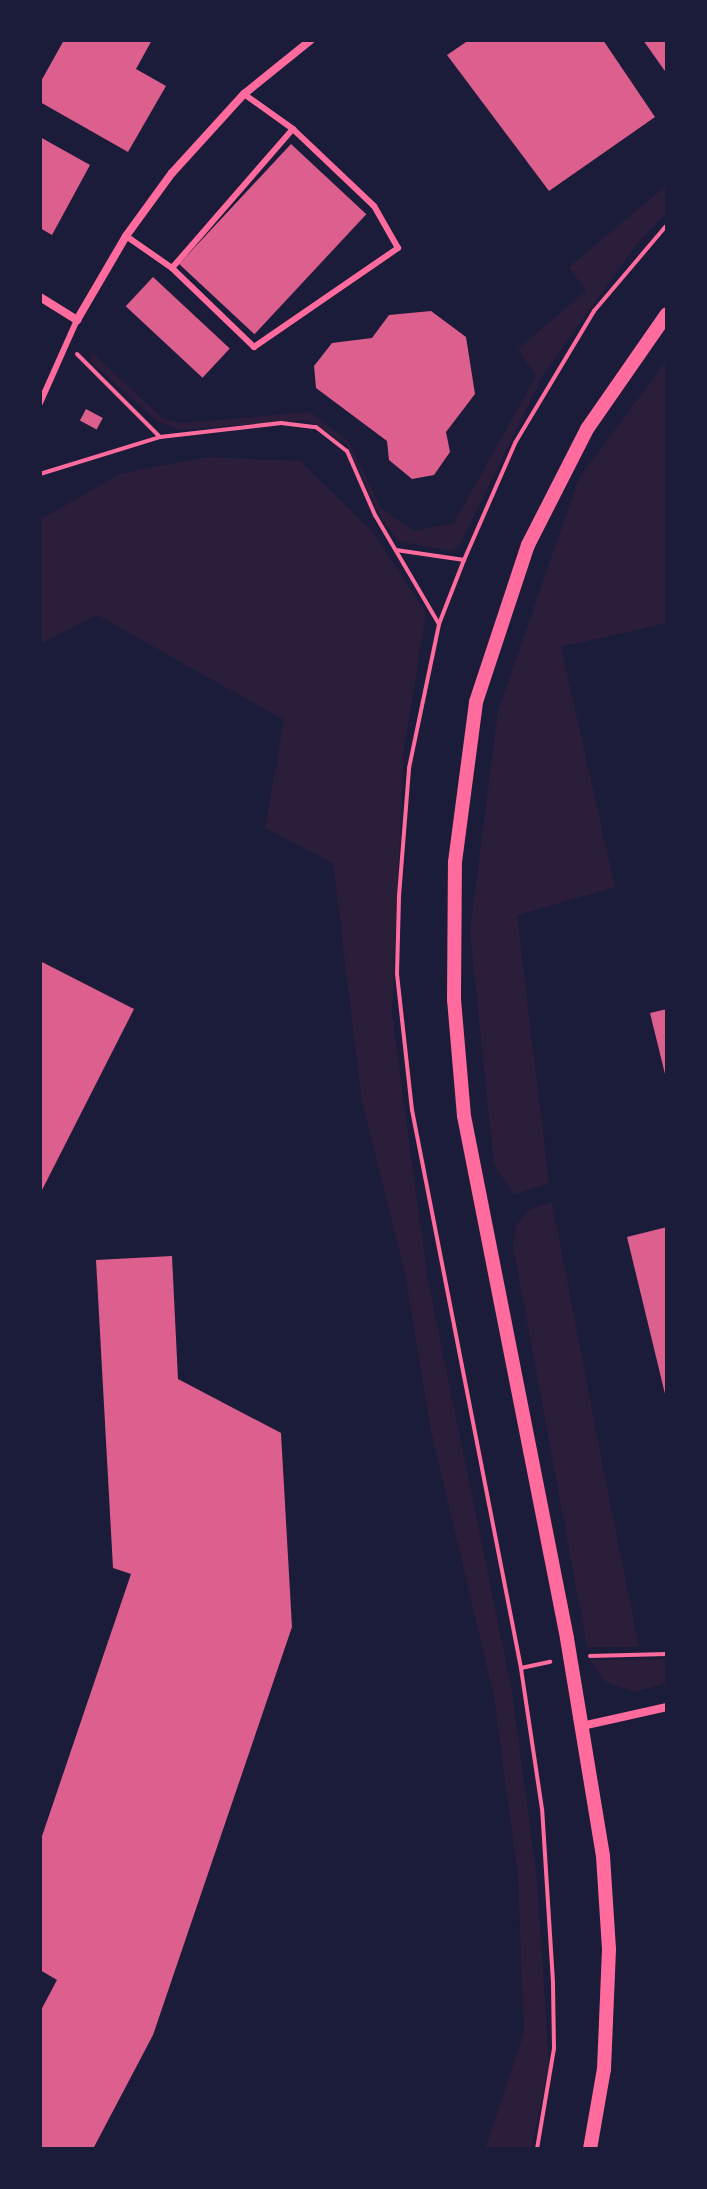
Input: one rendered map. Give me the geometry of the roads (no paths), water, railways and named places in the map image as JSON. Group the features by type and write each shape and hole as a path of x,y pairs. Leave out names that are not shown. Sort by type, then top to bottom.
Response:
{"street":[{"path":"40,297 77,320 126,236 172,173 244,94 311,40"},
{"path":"590,2149 604,2069 609,1949 603,1856 582,1726 464,1116 454,999 455,862 476,702 528,545 587,429 667,314"},
{"path":"582,1726 667,1707"}],"lane":[{"path":"126,236 172,268 254,347 398,248 374,206 293,129 244,94"},
{"path":"172,268 293,129"},
{"path":"40,403 77,320"}]}
